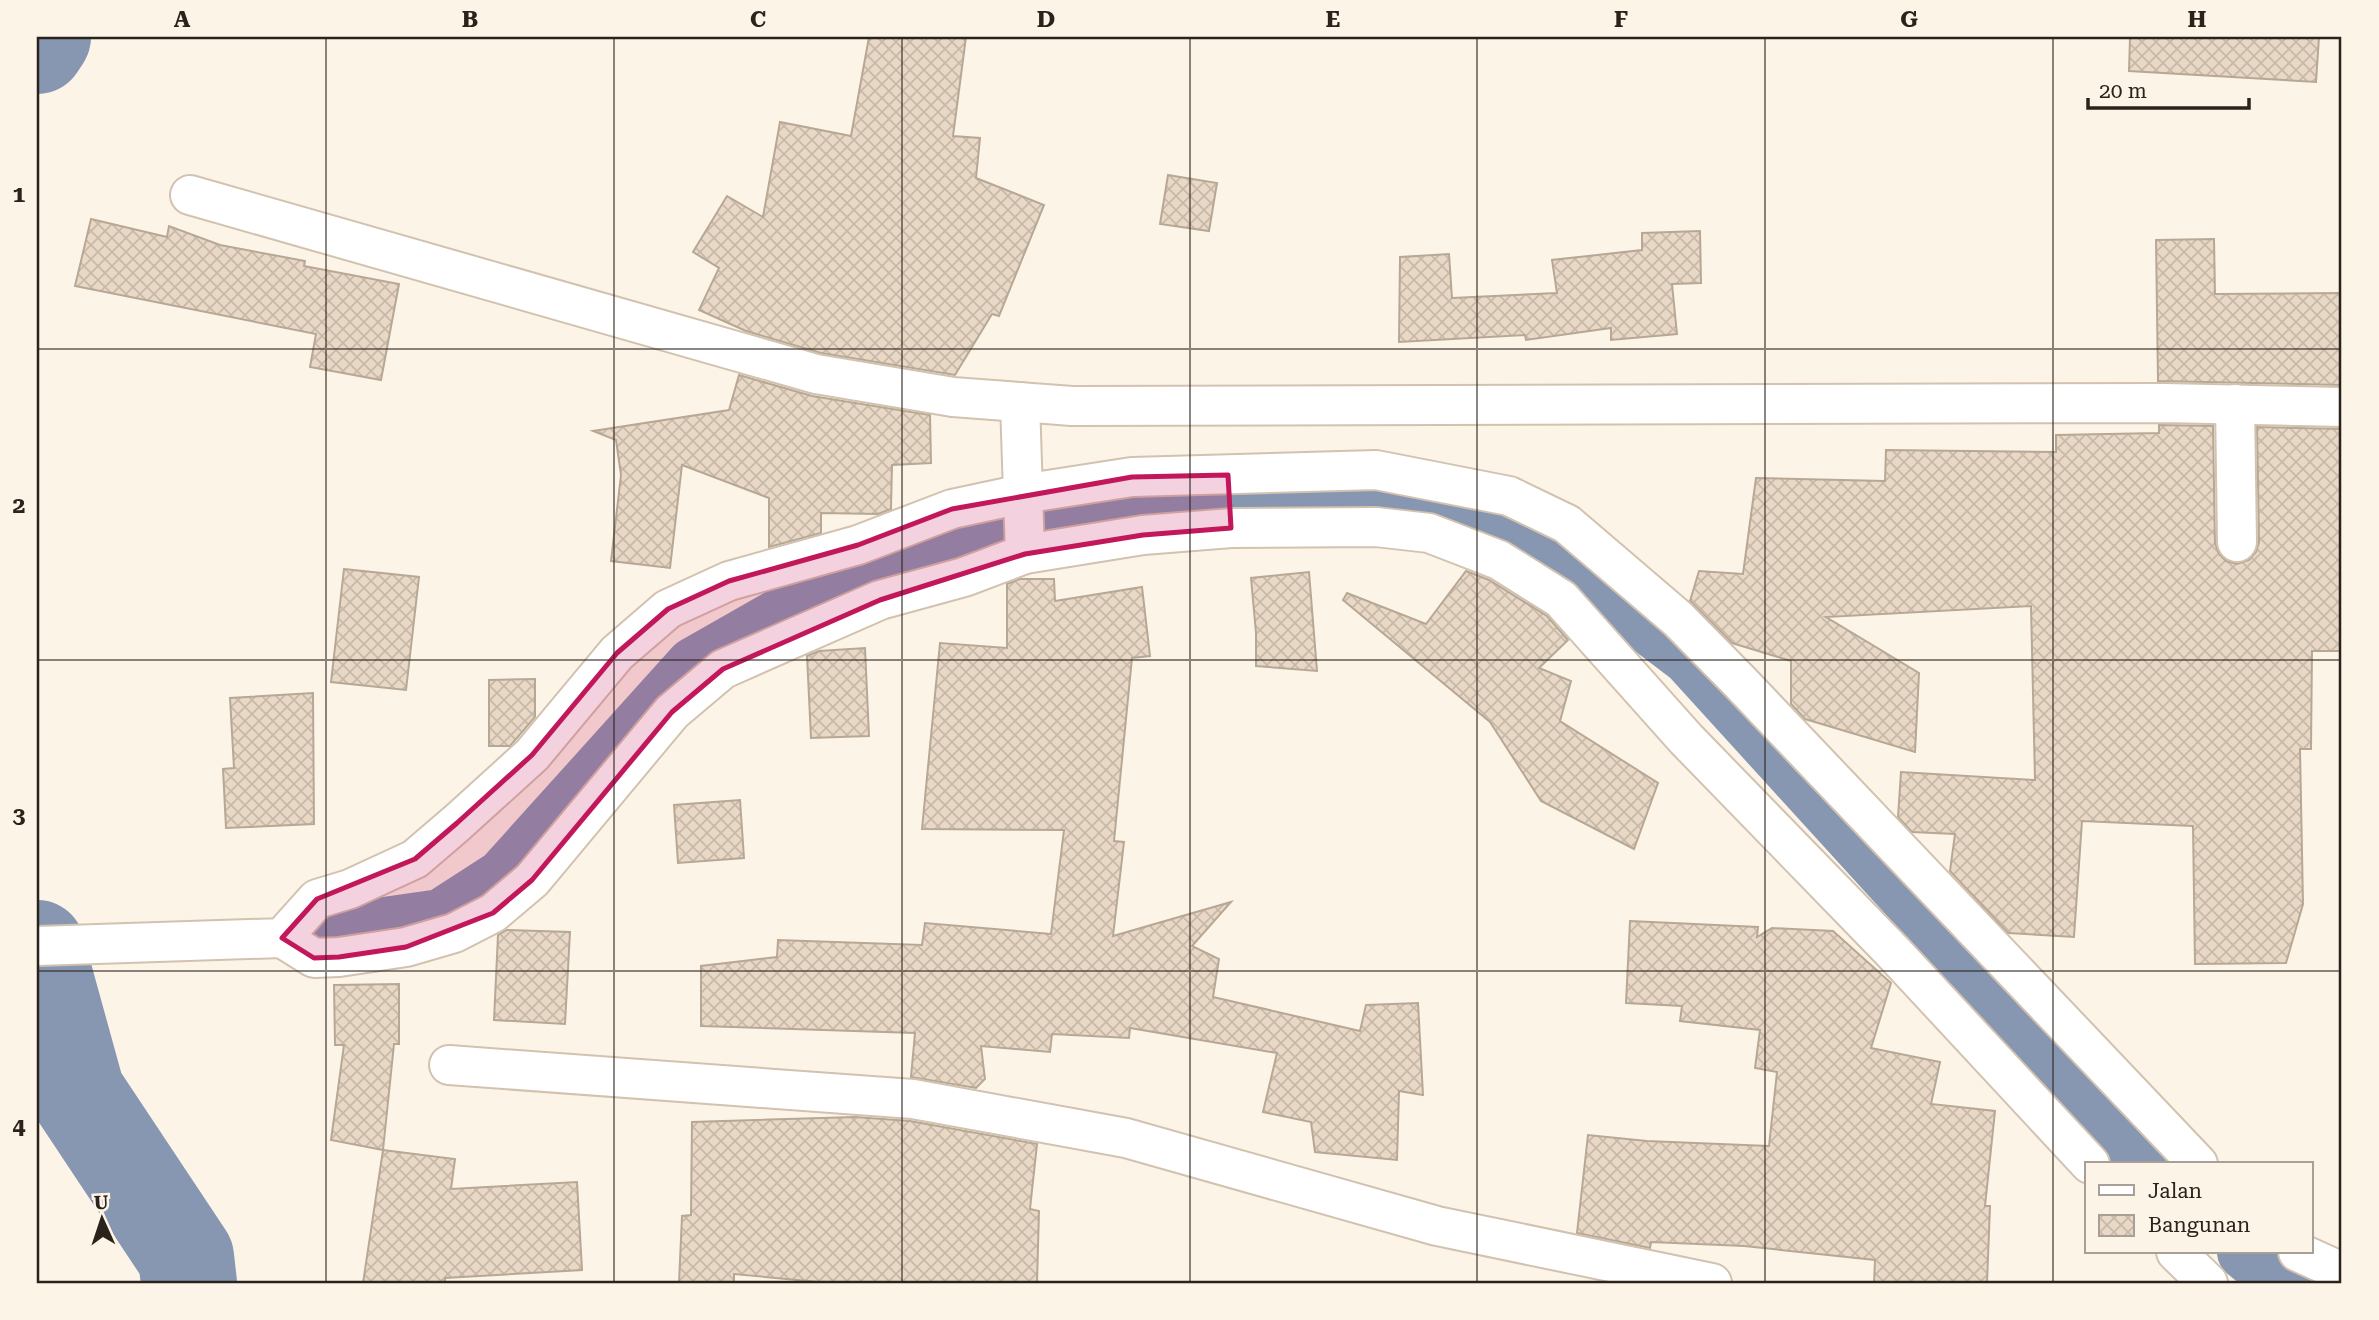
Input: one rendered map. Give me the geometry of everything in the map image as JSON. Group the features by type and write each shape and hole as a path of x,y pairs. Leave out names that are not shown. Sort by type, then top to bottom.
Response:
{"street":[{"path":"190,195 816,374 953,397 1072,406 2235,404 2342,407"},
{"path":"1020,402 1023,523"},
{"path":"2235,404 2237,542"},
{"path":"273,938 317,899 350,889 415,859 532,755 617,653 668,609 729,580 858,545 952,509 1023,523 1143,535 1230,501 1376,470 1509,496 1567,524 1678,619 2196,1162"},
{"path":"37,946 273,938 314,958 406,947 454,933 493,914 532,880 672,712 723,669 880,600 964,577 1023,523 1132,477 1230,501 1376,527 1429,533 1499,560 1561,598 1686,739 1893,952 2088,1162"},
{"path":"449,1065 926,1102 1126,1138 1437,1226 1712,1283"},
{"path":"2178,1254 2208,1283"},
{"path":"2302,1254 2342,1272"}],"highlighted area":[{"path":"1228,475 1231,528 1143,535 1025,554 880,600 723,669 672,712 532,880 493,913 406,947 339,957 314,958 282,938 317,899 415,859 532,755 617,653 668,609 729,581 858,545 952,509 1132,477"}],"building":[{"path":"869,37 966,37 953,136 980,138 976,178 1044,205 999,316 992,314 955,375 821,353 746,331 699,310 719,268 693,252 727,196 763,217 780,122 851,136"},
{"path":"2130,37 2319,37 2316,82 2129,71"},
{"path":"1168,175 1217,183 1209,231 1160,224"},
{"path":"91,219 167,237 169,226 220,245 305,261 304,266 399,284 381,380 310,367 316,334 75,286"},
{"path":"1700,231 1701,283 1672,284 1677,334 1611,340 1611,328 1526,340 1525,335 1399,342 1400,257 1449,254 1452,298 1557,293 1552,260 1642,250 1642,233"},
{"path":"2214,239 2215,294 2342,293 2342,385 2158,381 2156,240"},
{"path":"739,375 812,396 930,415 931,463 892,465 891,509 878,514 821,513 821,533 769,547 769,498 682,465 670,568 611,561 621,475 616,440 593,431 729,410"},
{"path":"2159,425 2213,426 2215,543 2219,554 2226,561 2237,564 2249,560 2256,552 2259,542 2257,427 2342,429 2342,651 2312,651 2311,749 2300,749 2303,904 2286,963 2195,964 2193,826 2082,821 2074,937 2008,933 1950,871 1955,834 1912,832 1898,817 1901,772 2035,780 2031,606 1826,617 1919,673 1915,752 1805,719 1791,704 1791,661 1732,643 1690,601 1699,571 1743,574 1756,478 1885,481 1886,450 2056,452 2056,435 2159,433"},
{"path":"344,569 419,577 406,690 331,682"},
{"path":"1466,571 1489,580 1547,616 1568,640 1539,668 1571,681 1560,721 1658,783 1634,849 1541,801 1490,722 1343,600 1347,593 1426,624"},
{"path":"1309,572 1317,671 1256,666 1251,578"},
{"path":"1020,579 1054,579 1055,601 1142,587 1150,656 1132,658 1114,841 1124,842 1113,936 1231,902 1192,946 1219,959 1213,997 1360,1031 1366,1005 1418,1003 1423,1095 1399,1091 1397,1160 1315,1152 1311,1122 1263,1112 1277,1053 1130,1028 1129,1038 1052,1034 1050,1052 981,1046 985,1079 976,1088 911,1077 915,1033 701,1026 701,966 777,957 778,940 922,945 925,923 1051,934 1064,830 922,829 940,643 1007,648 1007,584"},
{"path":"865,648 869,736 811,738 807,656 819,651"},
{"path":"535,679 535,717 510,746 489,746 489,680"},
{"path":"313,693 314,824 226,828 223,769 234,768 230,698"},
{"path":"740,800 744,858 678,863 674,805"},
{"path":"1630,921 1758,927 1757,937 1772,928 1833,931 1891,983 1871,1048 1940,1062 1931,1104 1995,1111 1985,1206 1990,1206 1987,1283 1874,1283 1875,1260 1744,1246 1651,1242 1650,1248 1577,1233 1588,1135 1647,1141 1769,1146 1777,1072 1755,1068 1760,1030 1680,1021 1682,1006 1626,1003"},
{"path":"507,930 570,932 565,1024 494,1020 498,935"},
{"path":"399,984 399,1044 394,1044 383,1150 331,1140 344,1045 335,1045 334,985"},
{"path":"855,1117 910,1121 1037,1144 1030,1209 1039,1211 1037,1283 829,1283 734,1274 734,1283 679,1283 682,1216 691,1215 692,1122"},
{"path":"383,1150 455,1159 451,1189 577,1182 582,1270 445,1278 445,1283 363,1283"}],"waterway":[{"path":"37,46 43,37"},
{"path":"314,930 357,929 441,917 503,877 694,665 796,607 1016,527 1218,500 1383,491 1532,538 1689,657 2149,1162"},
{"path":"37,948 77,1093 186,1257 189,1283"},
{"path":"2247,1254 2268,1271 2293,1283"}]}
